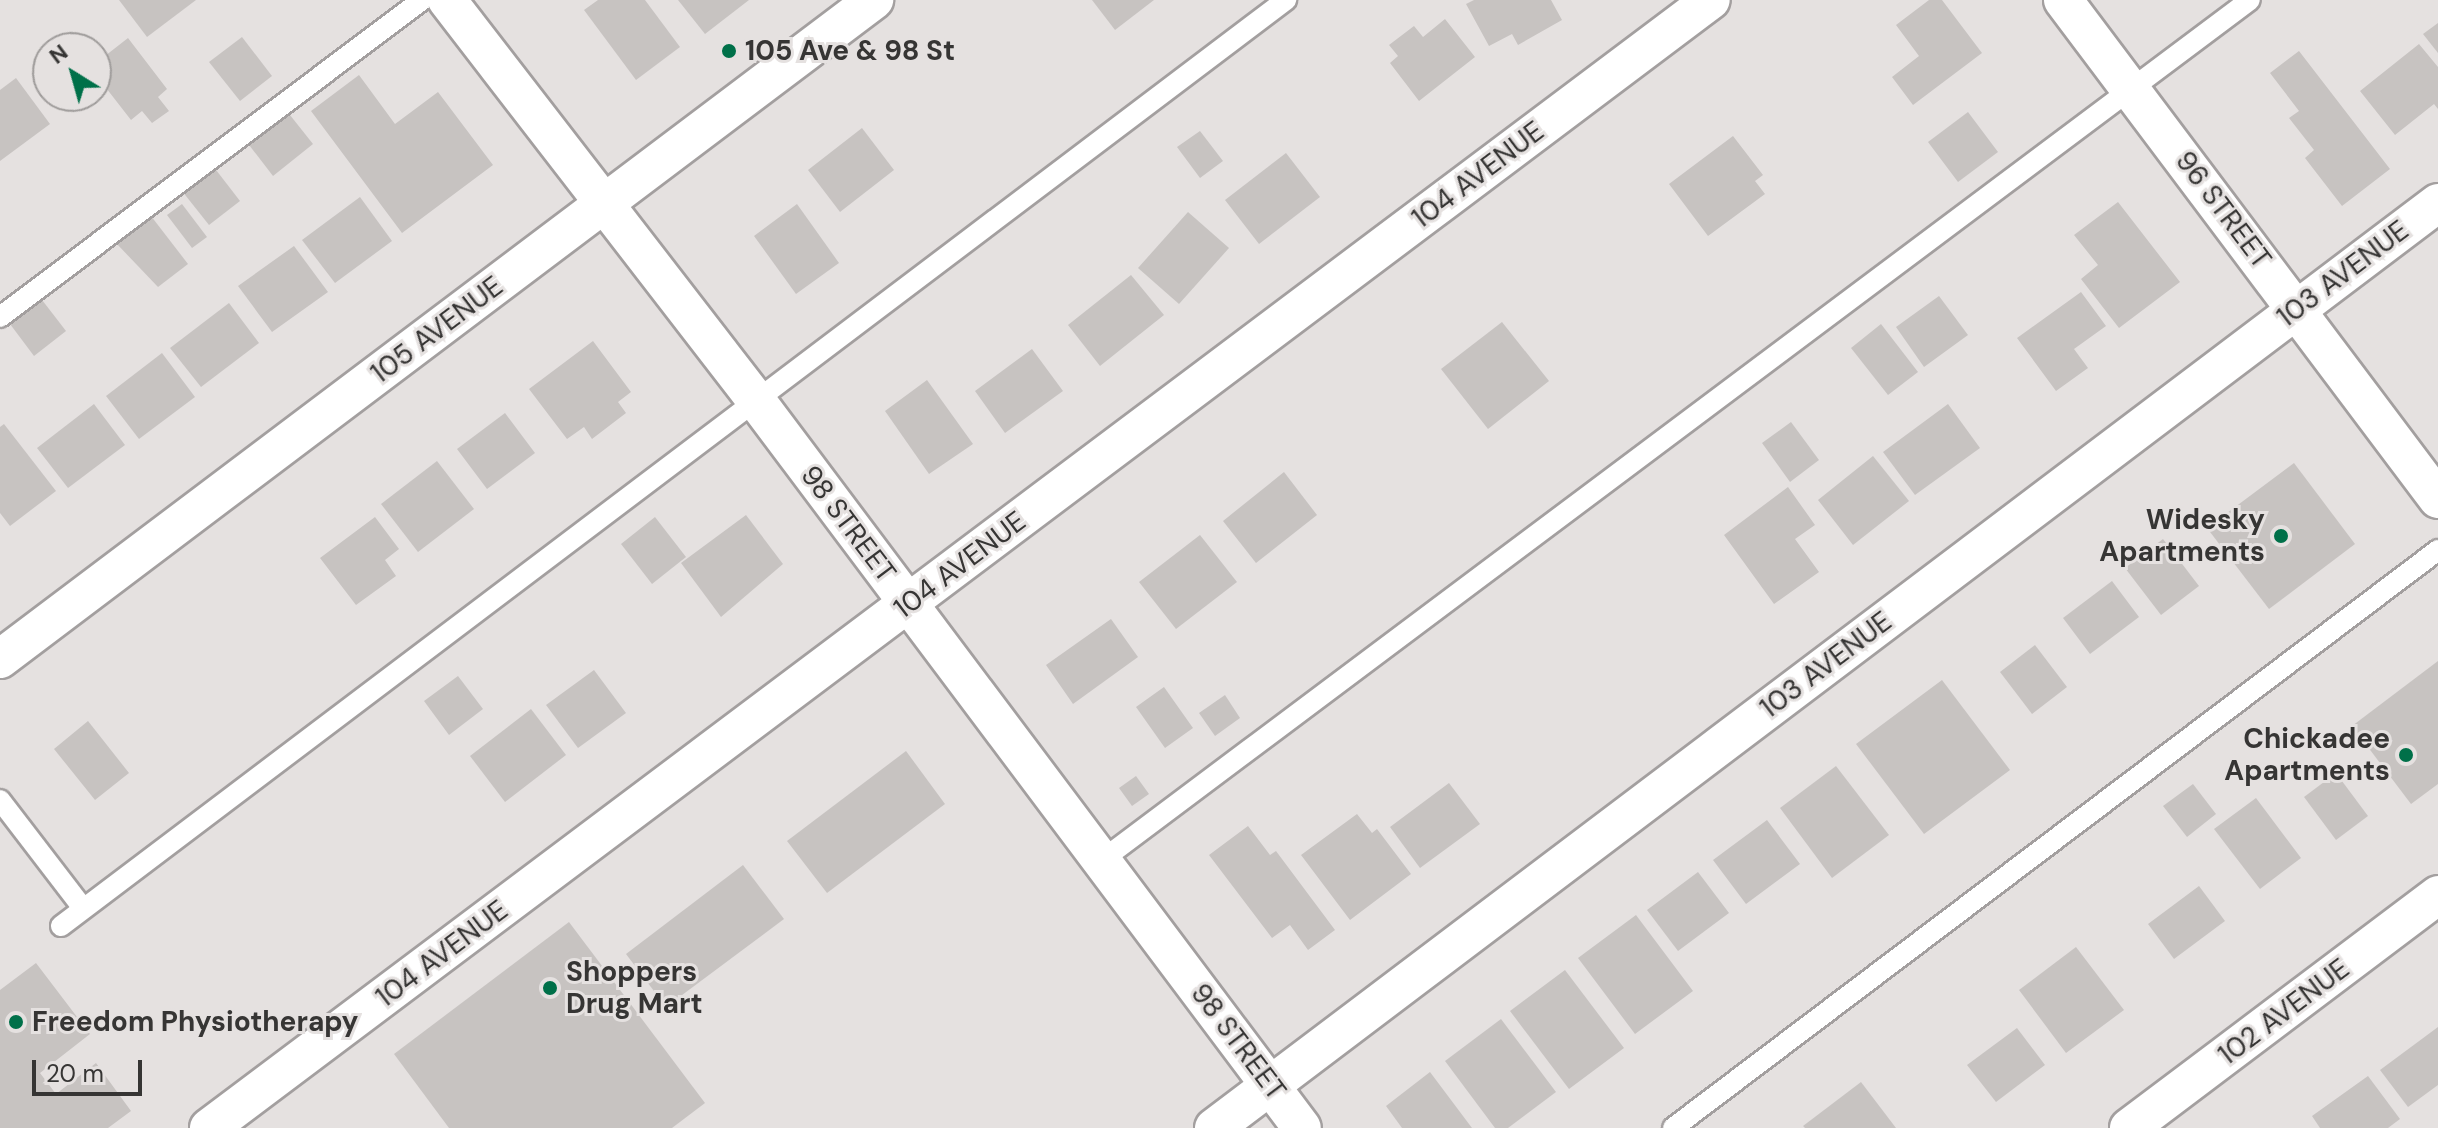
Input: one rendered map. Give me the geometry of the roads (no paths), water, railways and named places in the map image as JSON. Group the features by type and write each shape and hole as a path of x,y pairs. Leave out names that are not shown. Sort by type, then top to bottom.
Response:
{"street":[{"name":"98 STREET","path":"447,0 755,399 1302,1128"},
{"name":"105 AVENUE","path":"0,659 874,0"},
{"name":"104 AVENUE","path":"209,1128 1711,0"},
{"name":"96 STREET","path":"2063,0 2298,308 2438,499"},
{"name":"103 AVENUE","path":"1214,1128 2438,203"},
{"name":"102 AVENUE","path":"2129,1128 2438,895"}],"lane":[{"path":"0,317 422,0"},
{"path":"61,926 1286,0"},
{"path":"1102,860 2250,0"},
{"path":"1673,1128 2438,550"},
{"path":"0,800 83,908"}],"place":[{"name":"105 Ave & 98 St","path":"729,51"},
{"name":"Widesky Apartments","path":"2281,536"},
{"name":"Chickadee Apartments","path":"2406,755"},
{"name":"Shoppers Drug Mart","path":"550,988"},
{"name":"Freedom Physiotherapy","path":"16,1022"}]}
